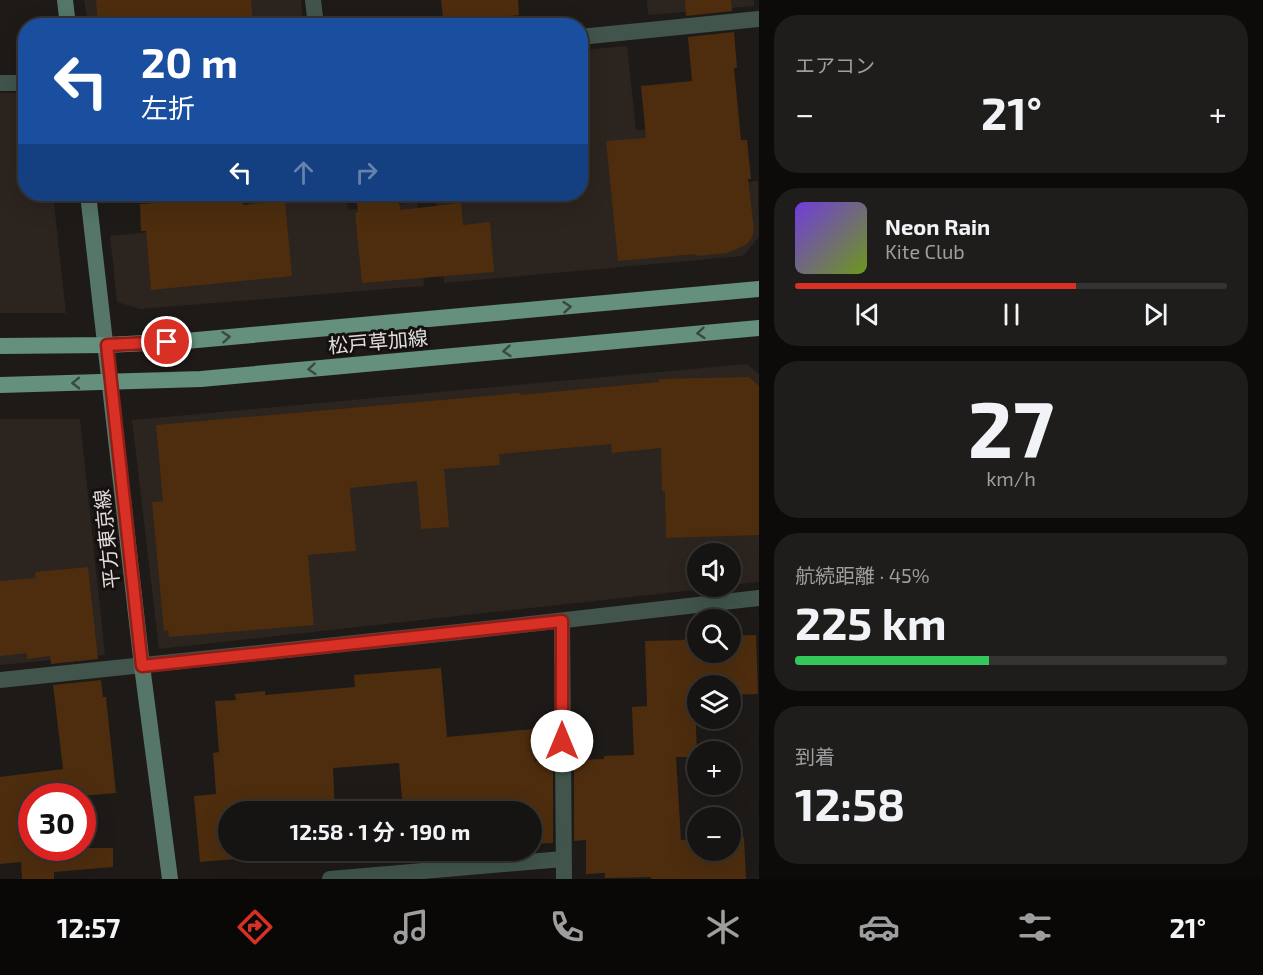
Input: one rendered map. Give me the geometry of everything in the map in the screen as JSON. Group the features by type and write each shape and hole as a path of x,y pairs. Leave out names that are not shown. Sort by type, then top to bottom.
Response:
{"main road":[{"path":"65,0 67,18"},
{"name":"平方東京線","path":"89,201 142,666 170,879"},
{"name":"松戸草加線","path":"0,346 107,345 186,341 759,290"},
{"name":"松戸草加線","path":"0,385 201,379 759,328"}],"street":[{"path":"313,0 315,18"},
{"path":"588,36 759,18"},
{"path":"0,83 18,83"},
{"path":"0,680 759,598"},
{"path":"562,621 564,879"},
{"path":"330,879 563,859"}],"shaded area":[{"path":"84,0 301,0 302,18 87,18"},
{"path":"647,0 754,0 754,6 648,15"},
{"path":"627,46 636,130 675,127 681,188 758,181 759,237 743,256 444,283 436,201 588,201 588,49"},
{"path":"0,93 18,93 18,201 54,201 66,313 0,313"},
{"path":"248,201 347,201 348,210 417,202 424,286 140,309 117,302 110,236 251,222"},
{"path":"747,364 759,374 759,582 741,584 741,543 687,543 687,591 159,649 132,420"},
{"path":"0,419 80,419 105,655 0,665"}],"building":[{"path":"96,0 251,0 252,18 97,18"},
{"path":"441,0 518,0 519,15 499,18 443,18"},
{"path":"685,0 731,0 732,11 686,16"},
{"path":"734,32 737,68 734,68 741,140 747,140 751,179 748,179 754,230 752,238 746,245 727,253 618,261 606,141 646,138 641,86 692,81 688,37"},
{"path":"242,201 243,205 285,201 292,276 151,290 146,231 141,231 140,204"},
{"path":"357,201 399,201 400,210 461,203 463,225 490,222 494,272 362,283 355,213 358,212"},
{"path":"749,377 759,386 759,535 666,538 661,448 612,453 611,444 499,454 500,465 444,469 449,527 421,529 417,481 350,488 356,551 308,555 314,625 169,637 168,630 164,631 152,502 163,501 156,425 520,393 520,395 659,382 659,379"},
{"path":"88,567 98,659 51,664 50,656 27,659 27,653 0,656 0,581 36,578 35,572"},
{"path":"756,635 758,694 741,695 741,675 687,675 687,729 696,729 696,741 687,741 687,757 676,757 681,840 687,840 687,861 741,861 741,837 744,837 746,879 605,878 605,873 586,874 586,840 574,841 574,760 634,755 632,707 647,706 645,641 684,640 687,637 687,663 741,663 741,636"},
{"path":"441,668 447,737 533,729 535,761 553,760 553,843 542,844 542,801 402,801 399,763 333,768 334,801 218,801 218,860 200,862 194,796 216,794 213,753 219,752 215,701 236,700 235,694 265,691 265,695 355,687 354,675"},
{"path":"101,680 103,697 106,697 116,793 96,795 96,783 18,783 18,861 96,861 96,848 113,848 113,867 54,872 54,879 22,879 21,862 0,864 0,777 63,769 53,685"}],"route":[{"path":"167,342 107,345 142,666 562,621 562,741"}]}
